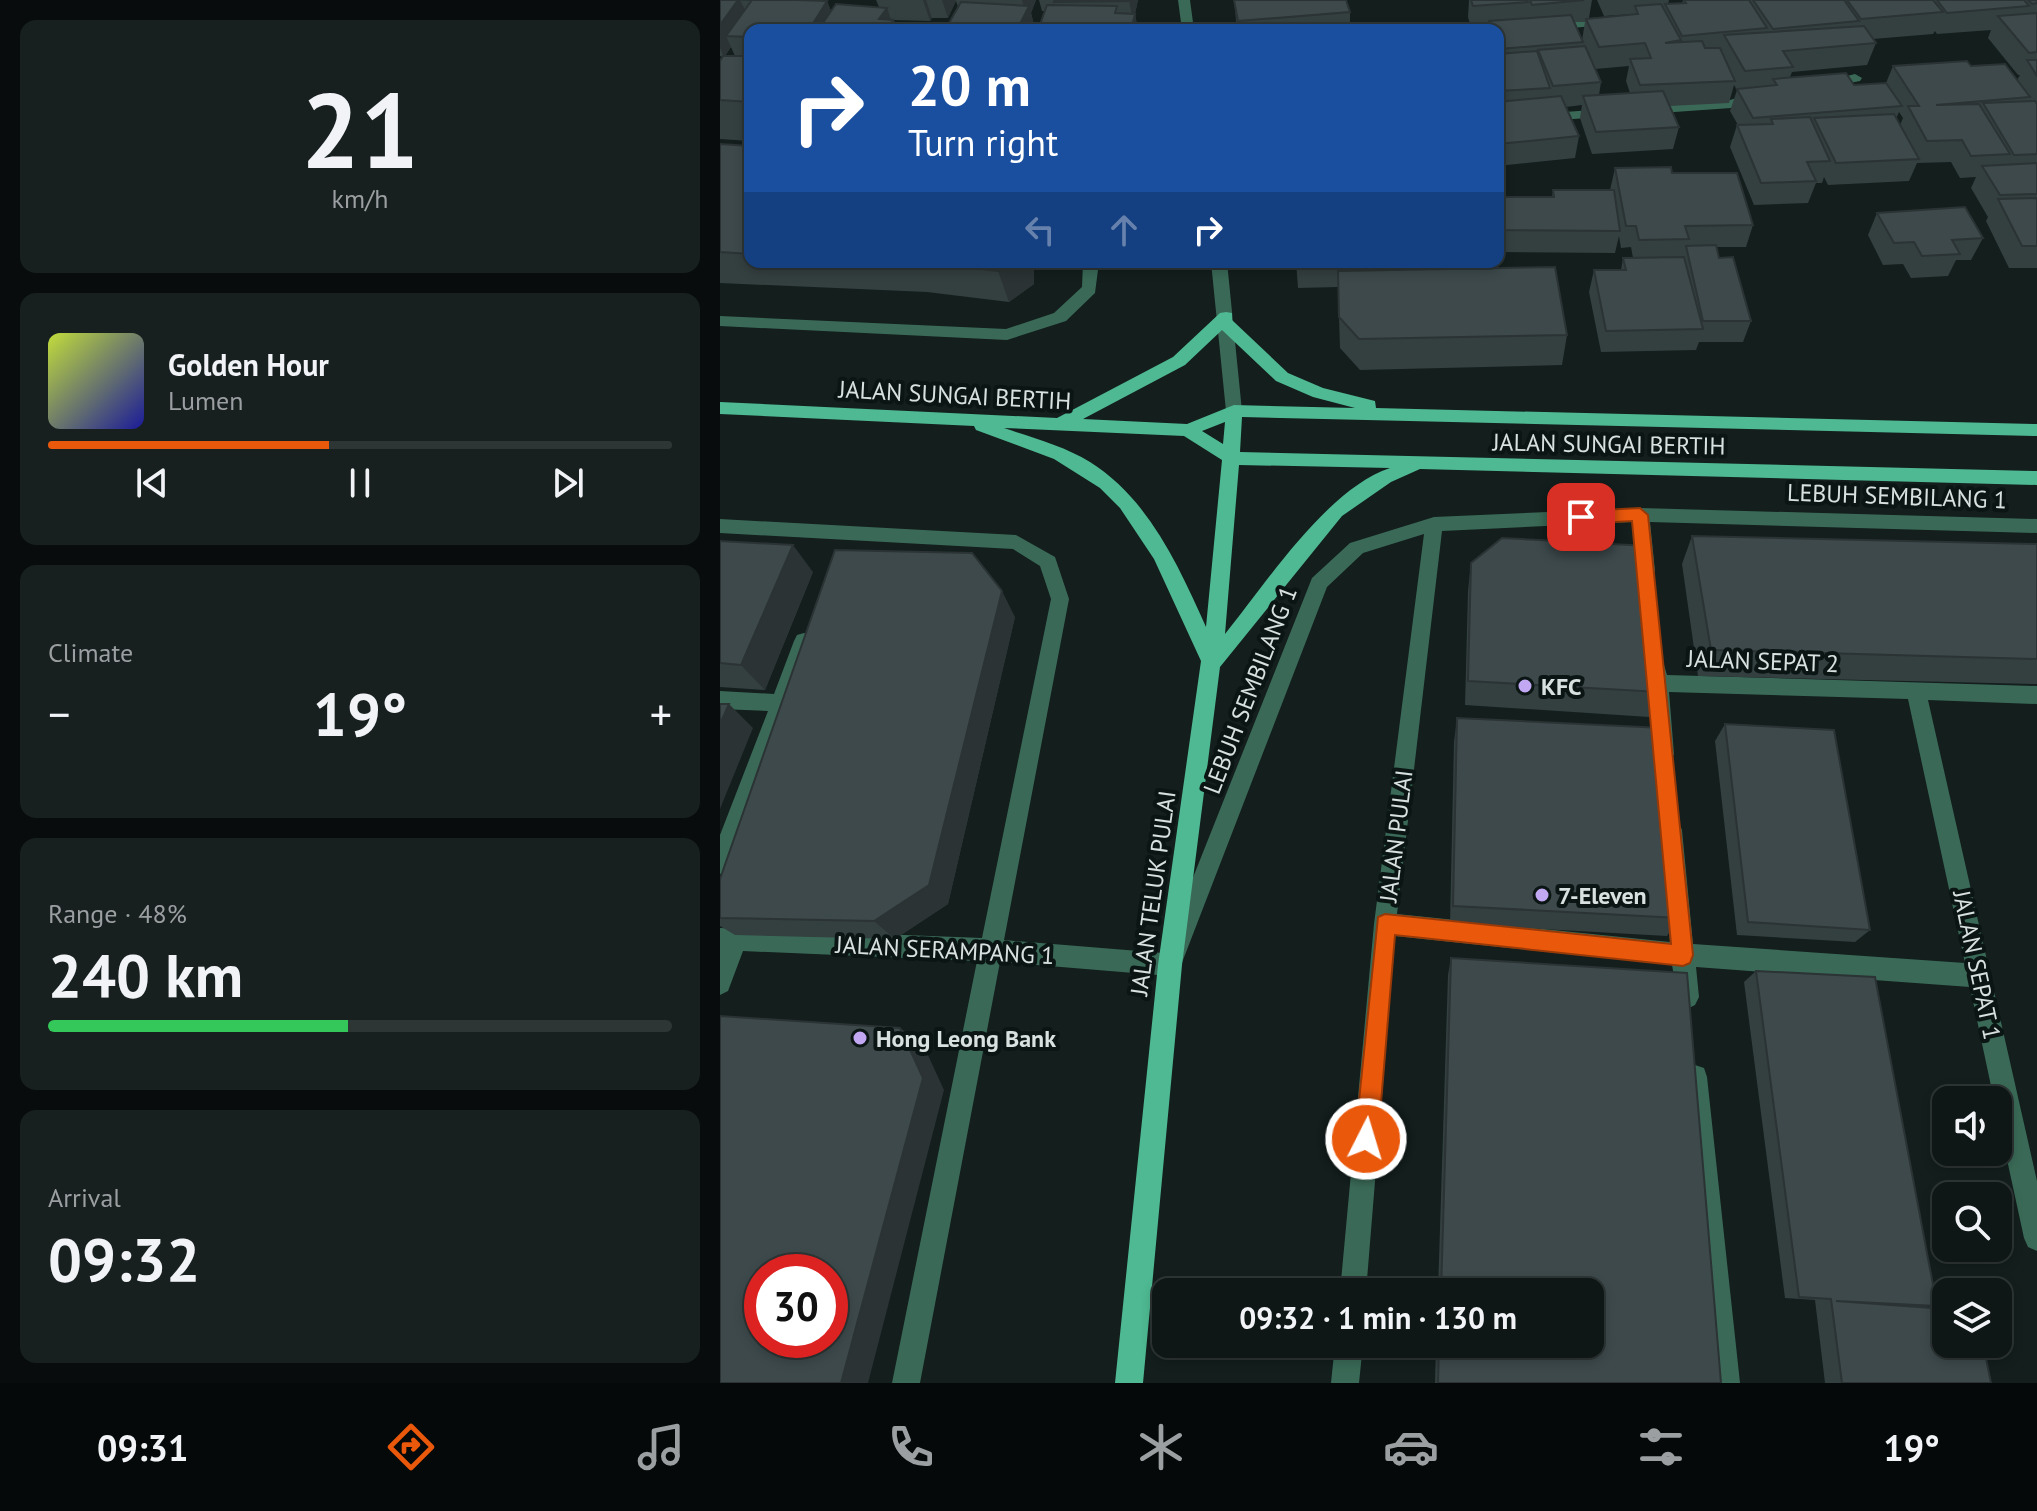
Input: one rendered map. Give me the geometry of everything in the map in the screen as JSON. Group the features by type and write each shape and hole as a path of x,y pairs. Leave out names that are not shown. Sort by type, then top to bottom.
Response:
{"main road":[{"path":"1060,424 1179,361 1226,320 1282,377 1319,393 1423,415"},
{"name":"JALAN SUNGAI BERTIH","path":"720,408 1188,430 1234,411 2037,430"},
{"name":"JALAN TELUK PULAI","path":"1129,1383 1170,965 1212,663 1234,411"},
{"path":"966,420 1086,467 1125,502 1153,538 1212,663 1336,511 1385,477 1427,463"},
{"path":"1188,430 1231,458"},
{"name":"JALAN SUNGAI BERTIH","path":"1231,458 2037,478"}],"street":[{"path":"1184,0 1187,24"},
{"path":"1504,30 1618,20"},
{"path":"1809,86 1855,78"},
{"path":"1638,111 1731,104 1778,92"},
{"path":"1504,121 1622,112"},
{"path":"720,321 1007,335 1060,317 1090,289 1091,268"},
{"path":"1220,268 1234,411"},
{"path":"1640,515 1648,591"},
{"name":"LEBUH SEMBILANG 1","path":"1170,965 1319,583 1357,548 1434,524 1640,515 2037,526"},
{"name":"JALAN PULAI","path":"1354,1278 1385,924 1434,524"},
{"path":"720,526 841,539 1016,542 1048,562 1060,599 906,1383"},
{"path":"720,864 812,618"},
{"name":"JALAN SEPAT 2","path":"1655,653 1658,683 2037,695"},
{"path":"1658,683 1666,774"},
{"name":"JALAN SEPAT 1","path":"1916,692 2037,1238"},
{"path":"720,700 781,703"},
{"path":"1669,804 1689,1019"},
{"path":"1385,924 1683,955 1979,976"},
{"path":"720,983 728,939"},
{"name":"JALAN SERAMPANG 1","path":"728,939 993,950 1170,965"},
{"path":"1692,1050 1726,1383"},
{"path":"1345,1383 1348,1358"}],"building":[{"path":"720,0 738,0 720,25"},
{"path":"752,0 827,1 813,24 744,24 744,37 726,36"},
{"path":"1129,0 1129,1 1054,2"},
{"path":"1234,0 1346,0 1350,12 1238,21"},
{"path":"1471,0 1527,0 1528,2 1473,6"},
{"path":"1530,0 1584,0 1532,5"},
{"path":"1684,0 1749,0 1767,28 1682,36 1665,4 1686,3"},
{"path":"1753,0 1844,0 1859,21 1773,29"},
{"path":"1847,0 1933,0 1943,12 1861,19"},
{"path":"1937,0 2024,0 2029,6 1947,13"},
{"path":"961,2 1029,6 1020,24 948,24"},
{"path":"836,4 887,8 879,19 893,20 891,24 822,24"},
{"path":"1661,4 1681,40 1665,43 1702,41 1705,48 1720,48 1735,81 1640,85 1630,59 1651,58 1645,43 1599,47 1586,19 1638,14 1635,6"},
{"path":"1047,5 1117,6 1115,13 1135,14 1132,24 1040,24"},
{"path":"2037,13 2037,52 2029,53 1998,16"},
{"path":"1571,15 1583,42 1504,49 1504,24 1490,24 1489,21"},
{"path":"1864,26 1876,43 1783,51 1793,67 1745,71 1724,35"},
{"path":"1585,46 1601,82 1553,86 1538,50"},
{"path":"1537,51 1550,88 1504,91 1504,54"},
{"path":"723,56 744,56 744,102 720,100 720,61"},
{"path":"2027,60 2037,60 2037,76"},
{"path":"1967,61 1971,66 2005,64 2030,97 1936,105 1979,104 2010,154 1971,156 1962,140 1927,141 1908,106 1919,106 1893,66"},
{"path":"1846,73 1854,85 1886,83 1902,106 1753,118 1737,89 1777,85 1773,79"},
{"path":"1663,91 1679,127 1596,132 1583,96"},
{"path":"1561,96 1579,136 1504,143 1504,101"},
{"path":"2035,101 2037,154 2014,155 1983,103"},
{"path":"1894,114 1919,159 1836,163 1814,118"},
{"path":"1810,117 1830,161 1807,162 1816,181 1761,183 1737,125 1773,124 1771,119"},
{"path":"720,144 744,146 744,254 720,252"},
{"path":"2037,163 2037,194 2000,195 1982,166"},
{"path":"1671,167 1672,173 1737,173 1753,225 1685,226 1689,239 1639,240 1636,226 1626,226 1615,168"},
{"path":"1553,190 1614,190 1620,231 1504,230 1504,197 1554,197"},
{"path":"2037,198 2037,246 2022,246 1998,199"},
{"path":"1965,207 1983,238 1952,240 1960,254 1922,256 1914,242 1894,243 1877,213"},
{"path":"1716,245 1719,258 1733,257 1751,321 1703,321 1686,246"},
{"path":"1684,257 1703,329 1606,331 1594,270 1626,270 1623,258"},
{"path":"1555,267 1567,335 1359,339 1339,317 1338,271"},
{"path":"972,268 1002,268 998,271"},
{"path":"1692,536 2037,544 2037,659 1711,650"},
{"path":"1502,538 1648,546 1659,692 1468,681 1471,563"},
{"path":"720,541 793,545 741,665 720,663"},
{"path":"835,550 972,553 1002,591 929,885 874,921 720,918 720,879"},
{"path":"720,704 729,704 720,724"},
{"path":"1457,718 1662,728 1679,918 1453,906"},
{"path":"1725,724 1834,730 1870,930 1748,922"},
{"path":"1451,958 1687,973 1721,1383 1438,1383 1439,1358 1604,1358 1604,1278 1441,1278"},
{"path":"1756,971 1875,977 1932,1279 1932,1306 1836,1301 1932,1308 1932,1358 1986,1358 1991,1383 1842,1383 1831,1299 1799,1297"},
{"path":"720,1016 900,1028 923,1078 848,1357 848,1254 744,1254 744,1358 848,1358 841,1383 720,1383"}],"place":[{"name":"KFC","path":"1525,686"},
{"name":"7-Eleven","path":"1542,895"},
{"name":"Hong Leong Bank","path":"860,1038"}],"route":[{"path":"1366,1139 1385,924 1683,955 1640,515 1581,517"}]}
